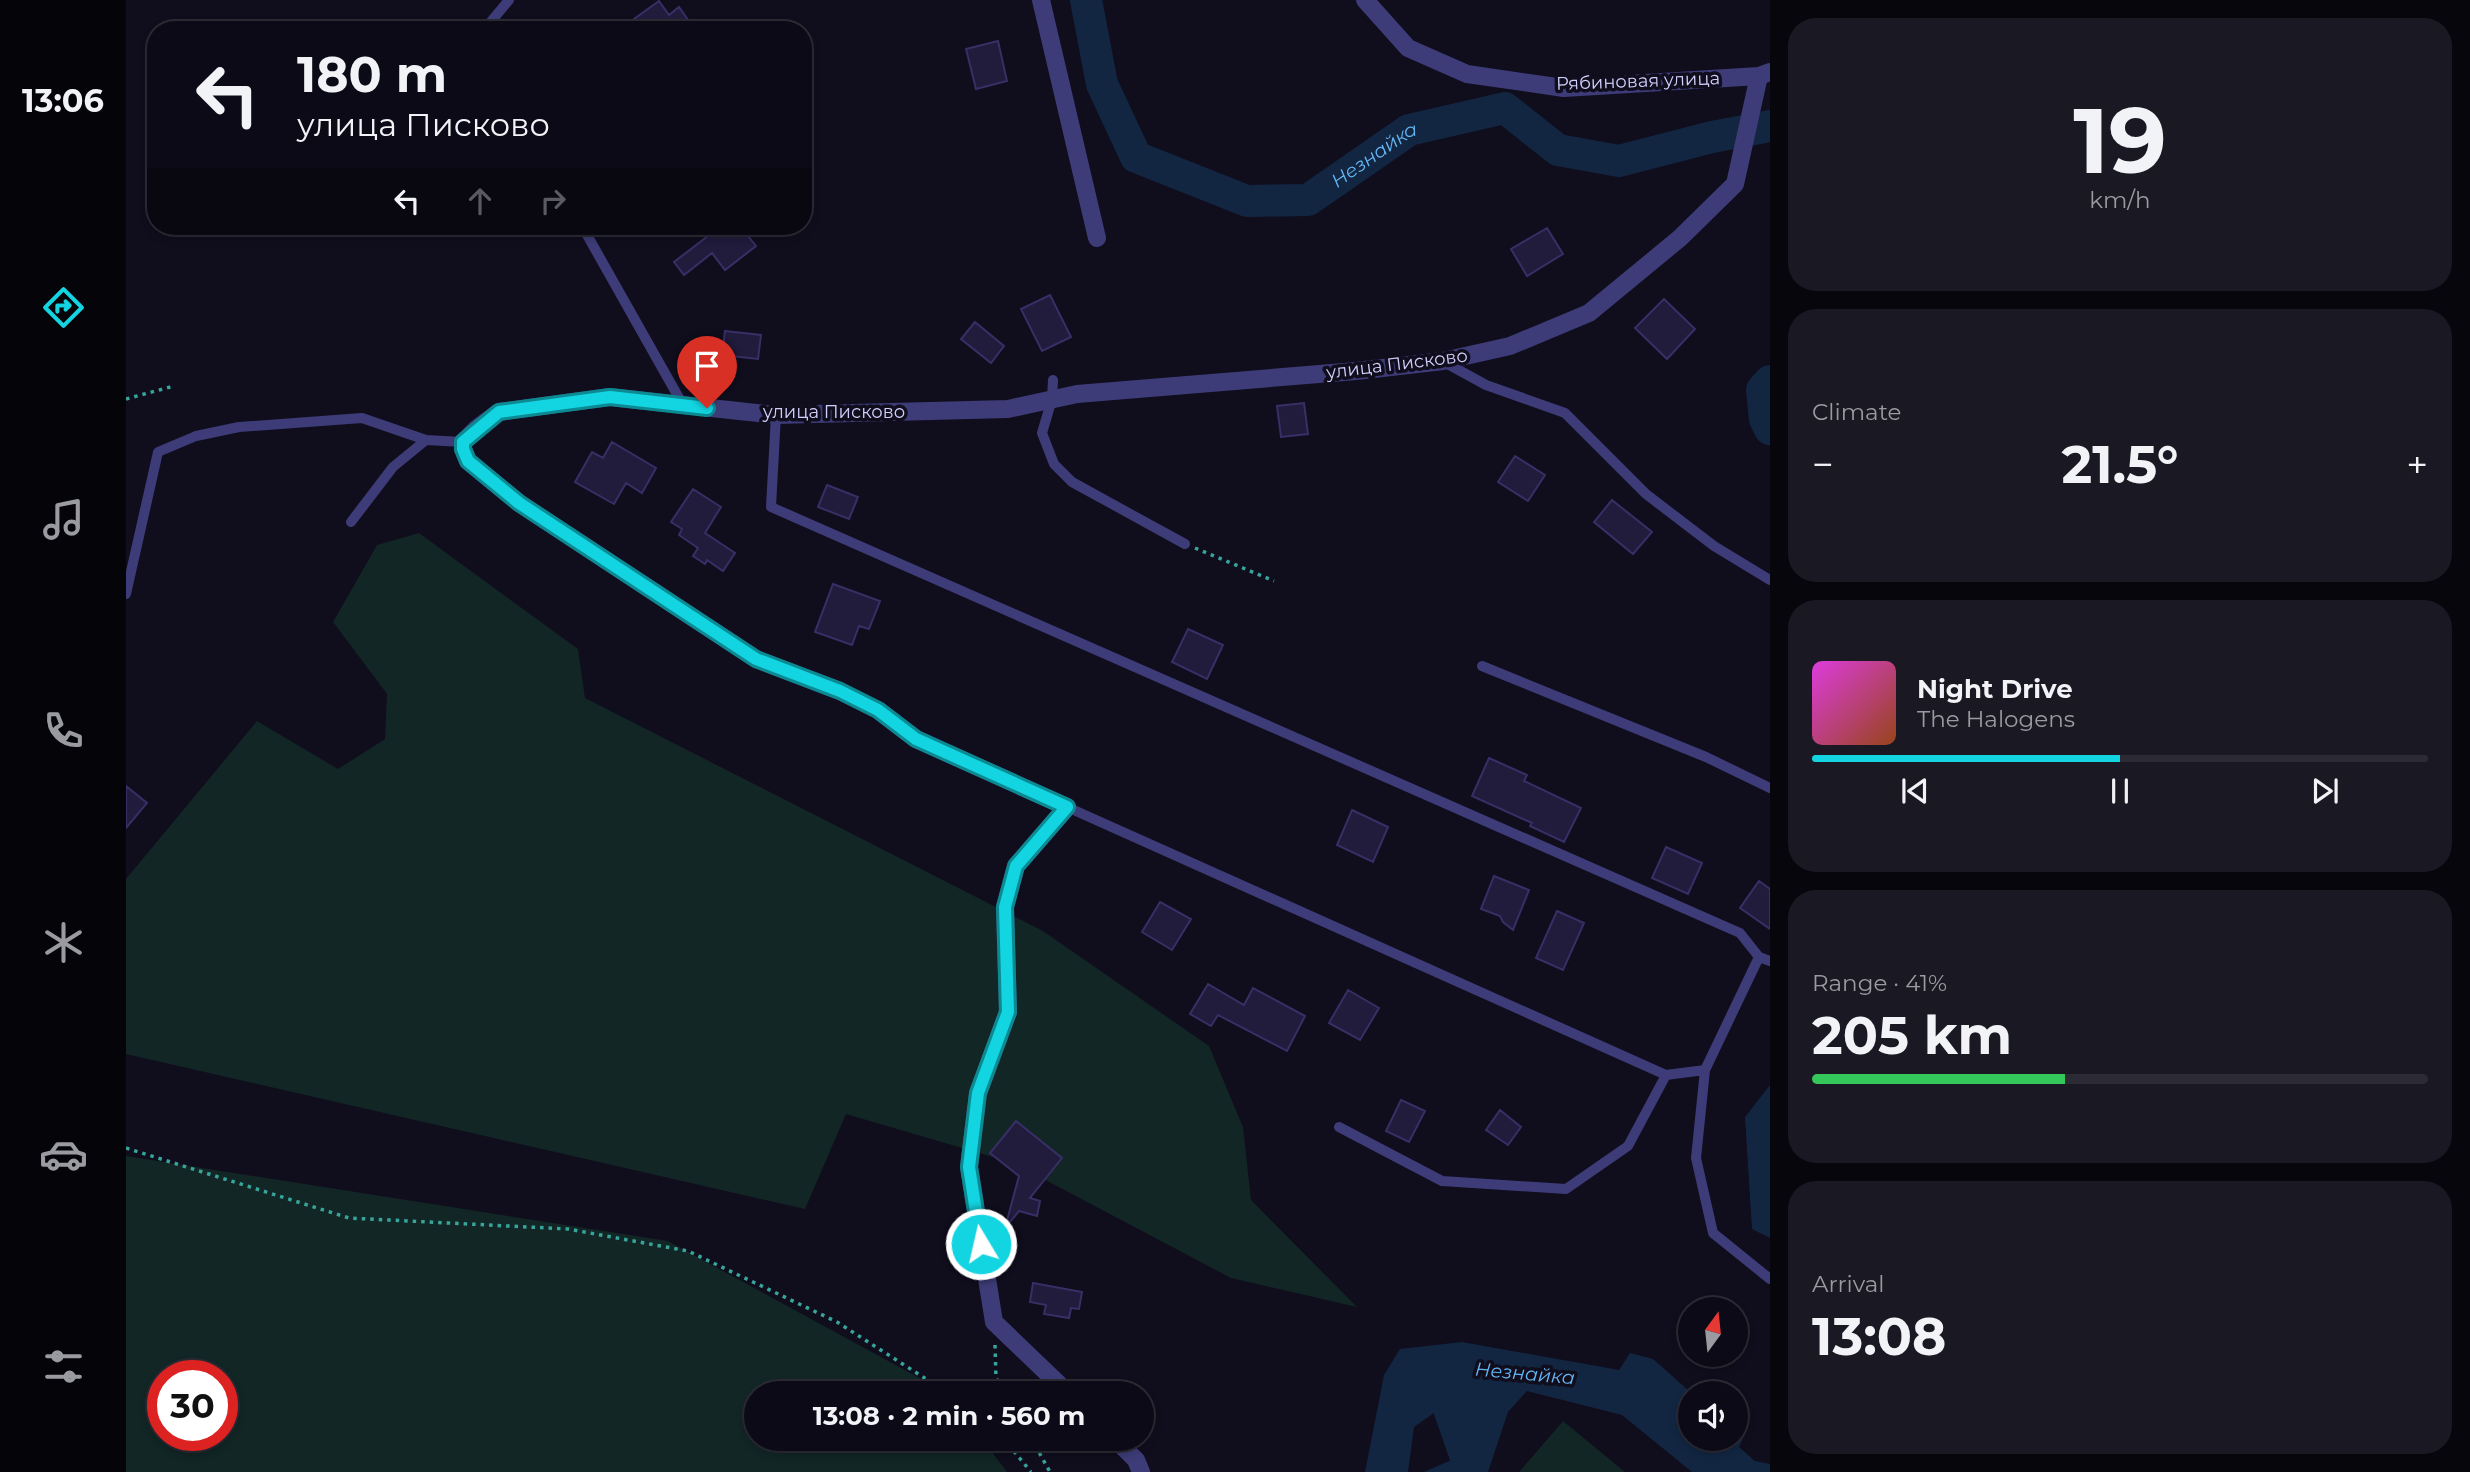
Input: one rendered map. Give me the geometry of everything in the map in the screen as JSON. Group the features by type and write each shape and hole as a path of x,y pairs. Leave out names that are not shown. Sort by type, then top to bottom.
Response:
{"street":[{"path":"1041,0 1097,238"},
{"name":"Рябиновая улица","path":"1365,0 1408,48 1467,74 1564,88 1765,74"},
{"name":"улица Писково","path":"463,442 499,412 610,397 776,415 1008,409 1077,394 1243,382 1443,361 1510,346 1589,313 1679,238 1735,184 1765,74"},
{"path":"463,442 468,461 519,503 756,659 840,691 878,710 916,739 1067,807 1016,866 1005,907 1008,1012 978,1093 969,1167 994,1322 1055,1381"},
{"path":"1127,1451 1136,1460 1141,1472"}],"lane":[{"path":"492,21 509,0"},
{"path":"587,235 684,406"},
{"path":"1443,361 1486,385 1565,413 1646,495 1714,546 1770,580"},
{"path":"1053,380 1052,399 1042,433 1054,464 1072,482 1185,544"},
{"path":"776,415 771,507 1740,933 1759,957 1770,961"},
{"path":"126,594 158,452 196,436 239,427 362,418 426,440 463,442"},
{"path":"351,522 393,467 426,440"},
{"path":"1482,666 1706,757 1770,788"},
{"path":"1067,807 1666,1075 1704,1070"},
{"path":"1759,957 1704,1070 1696,1158 1713,1233 1770,1279"},
{"path":"1339,1127 1442,1181 1566,1189 1628,1146 1666,1075"}],"path":[{"path":"126,400 174,386"},
{"path":"1185,544 1274,581"},
{"path":"126,1148 349,1218 568,1229 688,1251 837,1322 929,1381"},
{"path":"994,1322 998,1381"},
{"path":"1014,1451 1031,1472"},
{"path":"1038,1451 1050,1472"}],"green space":[{"path":"419,533 578,649 585,698 1043,931 1209,1046 1243,1127 1251,1200 1357,1307 1231,1278 1013,1163 846,1114 805,1209 126,1054 126,879 257,721 338,769 385,739 387,694 333,622 377,545"},
{"path":"126,1156 668,1241 925,1381 744,1381 744,1451 991,1451 1007,1472 126,1472"},
{"path":"1563,1421 1625,1472 1519,1472"}],"water":[{"path":"1770,1085 1770,1238 1752,1229 1745,1117"},
{"path":"1462,1342 1619,1370 1630,1353 1653,1359 1678,1381 1678,1451 1744,1451 1755,1461 1770,1464 1770,1472 1692,1472 1622,1415 1527,1391 1508,1412 1488,1472 1424,1472 1458,1457 1468,1427 1463,1417 1438,1410 1414,1427 1408,1472 1365,1472 1384,1375 1400,1349"}],"building":[{"path":"659,1 669,15 679,7 689,21 635,21 634,19"},
{"path":"998,41 1007,81 976,89 966,49"},
{"path":"1547,228 1563,254 1527,276 1511,249"},
{"path":"709,235 747,235 756,246 725,270 712,253 684,275 674,262"},
{"path":"1050,295 1071,337 1042,351 1021,309"},
{"path":"1664,299 1695,329 1667,359 1635,328"},
{"path":"975,322 1004,346 991,363 961,339"},
{"path":"725,331 761,335 758,359 722,355"},
{"path":"1304,403 1308,434 1281,437 1277,406"},
{"path":"612,442 656,468 642,493 626,483 614,504 575,482 592,452 603,458"},
{"path":"1515,456 1545,475 1528,501 1498,482"},
{"path":"827,485 858,497 849,519 818,507"},
{"path":"693,489 721,507 705,533 735,553 723,571 707,560 705,564 693,556 698,548 679,535 682,529 671,522"},
{"path":"1612,500 1652,532 1633,554 1594,522"},
{"path":"833,584 880,601 869,629 859,626 852,645 815,632"},
{"path":"1188,629 1223,645 1207,679 1172,662"},
{"path":"1489,758 1527,775 1524,781 1581,808 1564,842 1530,826 1532,823 1472,796"},
{"path":"126,786 147,803 126,828"},
{"path":"1352,810 1388,827 1373,862 1337,845"},
{"path":"1666,847 1702,863 1688,894 1652,878"},
{"path":"1494,876 1529,890 1513,930 1500,916 1481,909"},
{"path":"1759,881 1770,889 1770,929 1740,908"},
{"path":"1160,902 1191,919 1172,950 1142,932"},
{"path":"1557,911 1584,923 1563,970 1536,958"},
{"path":"1208,984 1244,1005 1253,988 1305,1016 1287,1051 1218,1015 1211,1026 1190,1014"},
{"path":"1348,990 1379,1008 1360,1040 1329,1023"},
{"path":"1401,1100 1425,1111 1409,1142 1386,1131"},
{"path":"1500,1110 1521,1127 1508,1145 1486,1130"},
{"path":"1016,1121 1062,1158 1030,1198 1040,1201 1037,1216 1019,1211 1005,1228 1019,1176 990,1153"},
{"path":"1033,1283 1082,1292 1079,1309 1071,1308 1069,1318 1044,1314 1046,1305 1030,1302"}],"waterway":[{"name":"Незнайка","path":"1086,0 1102,84 1136,157 1247,201 1308,200 1409,130 1505,108 1558,150 1619,161 1712,137 1770,126"},
{"name":"Незнайка","path":"1770,381 1762,390 1765,419 1770,429"},
{"name":"Незнайка","path":"1463,1375 1447,1403 1471,1472"}],"route":[{"path":"707,408 610,397 499,412 463,442 463,449 468,461 519,503 756,659 840,691 878,710 916,739 1067,807 1016,866 1005,907 1008,1012 978,1093 969,1167 981,1244"}]}
